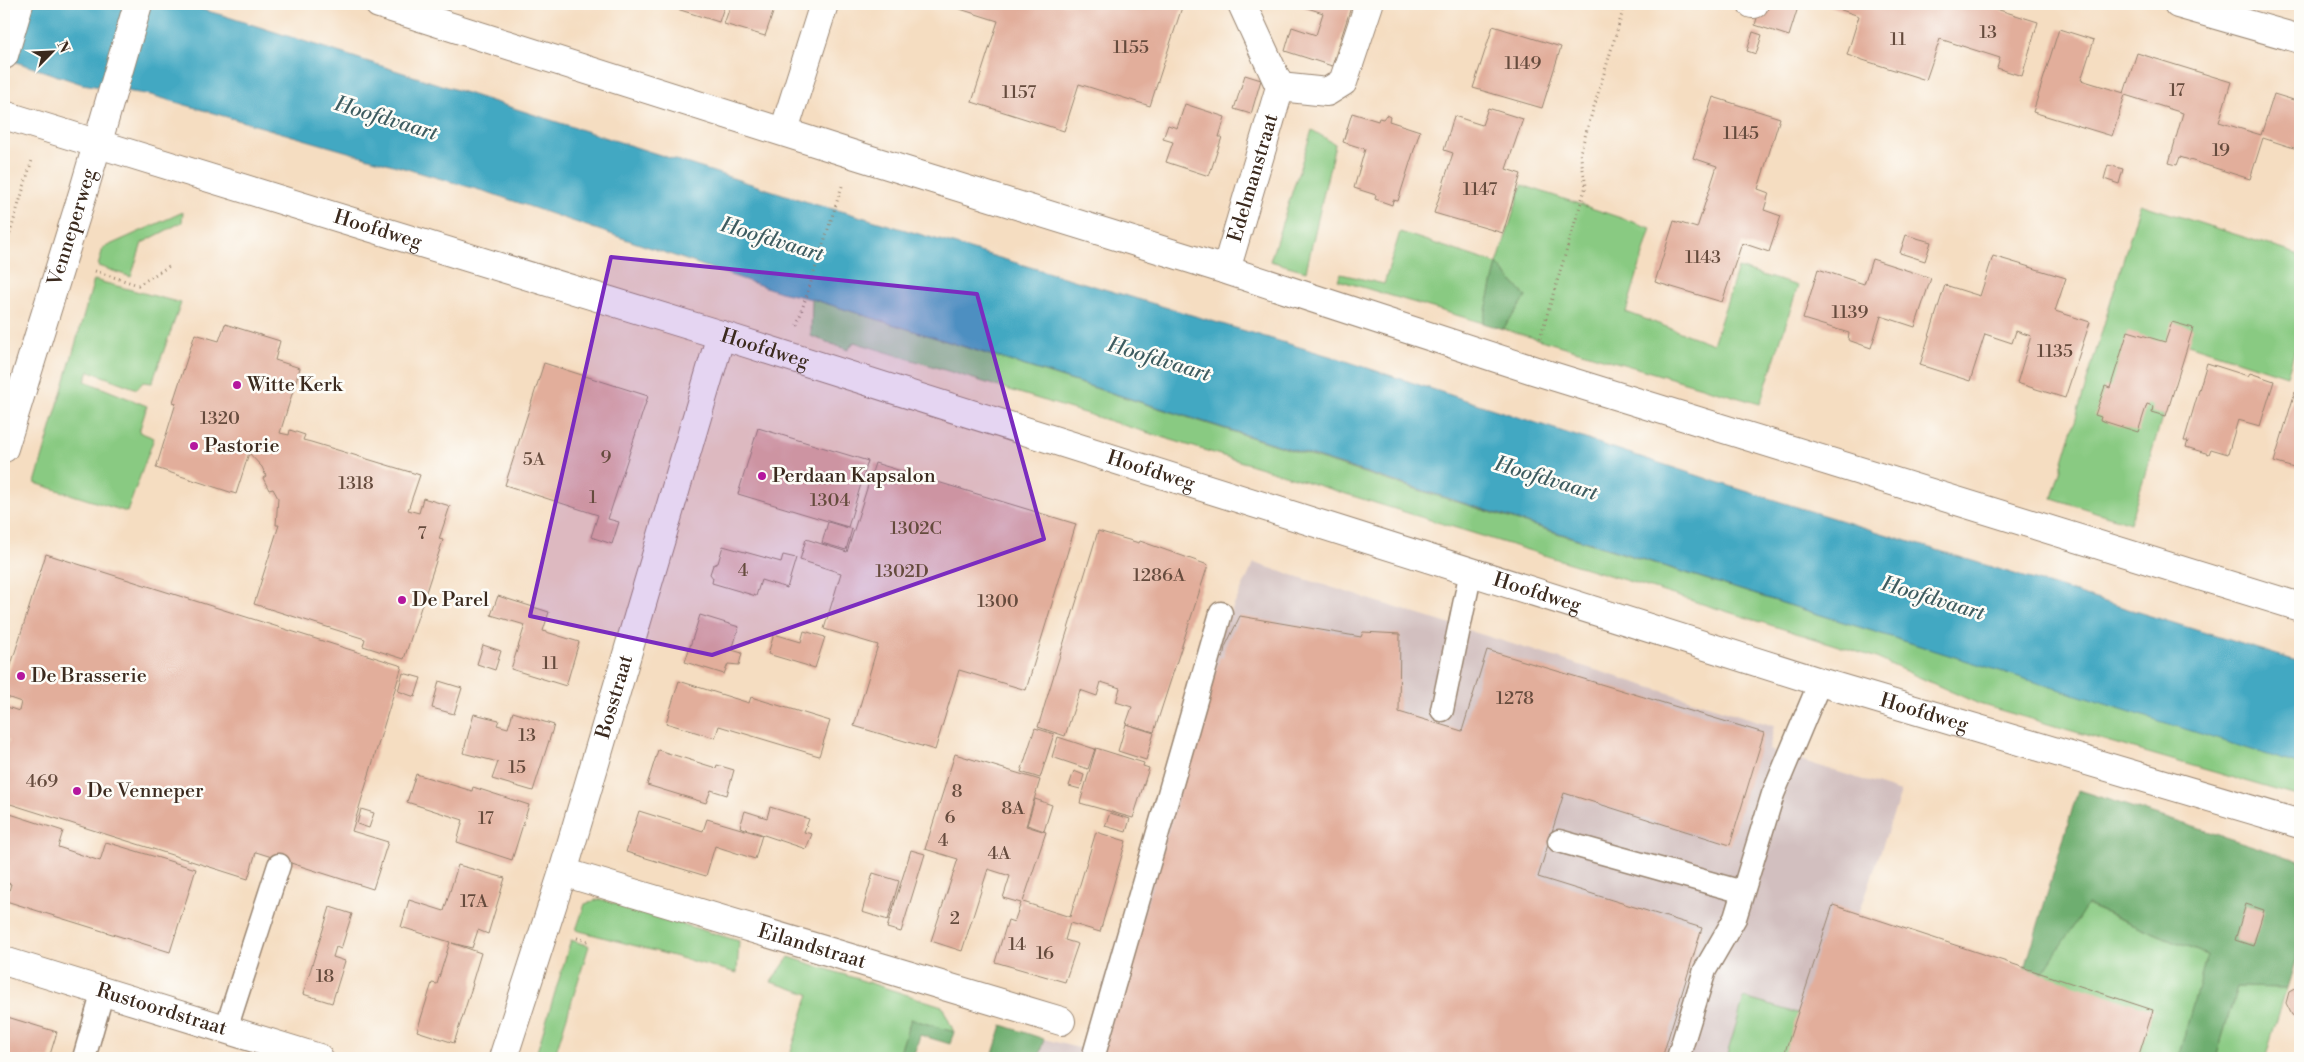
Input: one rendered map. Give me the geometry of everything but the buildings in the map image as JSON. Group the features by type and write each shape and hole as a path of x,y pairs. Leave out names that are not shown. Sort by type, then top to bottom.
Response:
{"street":[{"path":"4,55 19,4"},
{"name":"Venneperweg","path":"4,448 113,95 138,4"},
{"path":"379,4 1226,270 1533,370 2300,607"},
{"path":"784,132 824,4"},
{"name":"Edelmanstraat","path":"1226,270 1280,87 1242,4"},
{"name":"Edelmanstraat","path":"1280,87 1327,92 1343,82 1369,4"},
{"path":"2178,4 2300,39"},
{"name":"Hoofdweg","path":"4,115 721,335 1820,682 2300,824"},
{"name":"Bosstraat","path":"503,1058 562,872 721,335"},
{"name":"Eilandstraat","path":"562,872 1061,1022"},
{"name":"Rustoordstraat","path":"4,961 319,1058"}],"lane":[{"path":"1442,710 1471,571"},
{"path":"1093,1058 1221,613"},
{"path":"1678,1058 1705,970 1736,918 1773,794 1820,682"},
{"path":"1559,841 1743,892"},
{"path":"226,1029 279,865"},
{"path":"84,1058 103,991"}],"path":[{"path":"1533,370 1538,347 1586,186 1580,153 1625,4"},
{"path":"4,253 42,128"},
{"path":"798,322 842,187"},
{"path":"92,270 138,284 172,265"}],"highlighted area":[{"path":"611,257 977,294 1044,539 712,655 530,616"}],"shaded area":[{"path":"1254,563 1774,726 1769,750 1901,792 1817,1036 1740,1058 1038,1058 1044,1039 1082,1049 1210,656"}],"green space":[{"path":"1312,130 1335,144 1306,271 1270,261"},
{"path":"1522,185 1651,228 1626,312 1713,344 1738,268 1798,286 1760,404 1503,329 1526,297 1497,264"},
{"path":"2140,204 2300,255 2300,333 2287,376 2185,343 2130,523 2052,498"},
{"path":"183,212 182,222 142,243 131,277 98,266 103,248"},
{"path":"1400,232 1497,264 1483,323 1338,280 1341,274 1384,284"},
{"path":"1497,264 1526,297 1503,329 1483,323"},
{"path":"94,280 181,303 152,383 143,382 137,389 89,371 85,381 147,406 139,432 154,438 127,512 35,483"},
{"path":"812,299 1386,480 2300,764 2300,797 1979,704 1874,657 854,342 848,350 811,336"},
{"path":"2078,790 2300,861 2300,945 2287,988 2237,987 2216,1058 2178,1058 2207,955 2087,905 2008,1026"},
{"path":"599,899 739,941 737,973 576,930 585,904"},
{"path":"2086,905 2207,955 2178,1058 1975,1058 1991,1051"},
{"path":"571,940 589,946 554,1058 535,1058"},
{"path":"789,957 942,1006 954,1032 911,1019 898,1058 789,1058 809,994 771,982"},
{"path":"2237,987 2287,988 2265,1058 2216,1058"},
{"path":"1744,998 1955,1058 1726,1058"},
{"path":"911,1019 954,1032 950,1044 920,1035 913,1058 898,1058"},
{"path":"1002,1025 1044,1039 1038,1058 992,1057"}],"water":[{"name":"Hoofdvaart","path":"4,4 181,4 222,15 817,205 1343,360 1742,490 2300,662 2300,765 812,299 780,292 490,193 151,95 82,84 4,58"}],"place":[{"name":"Witte Kerk","path":"237,385"},
{"name":"Pastorie","path":"194,446"},
{"name":"Perdaan Kapsalon","path":"762,476"},
{"name":"De Parel","path":"402,600"},
{"name":"De Brasserie","path":"21,676"},
{"name":"De Venneper","path":"77,791"}]}
